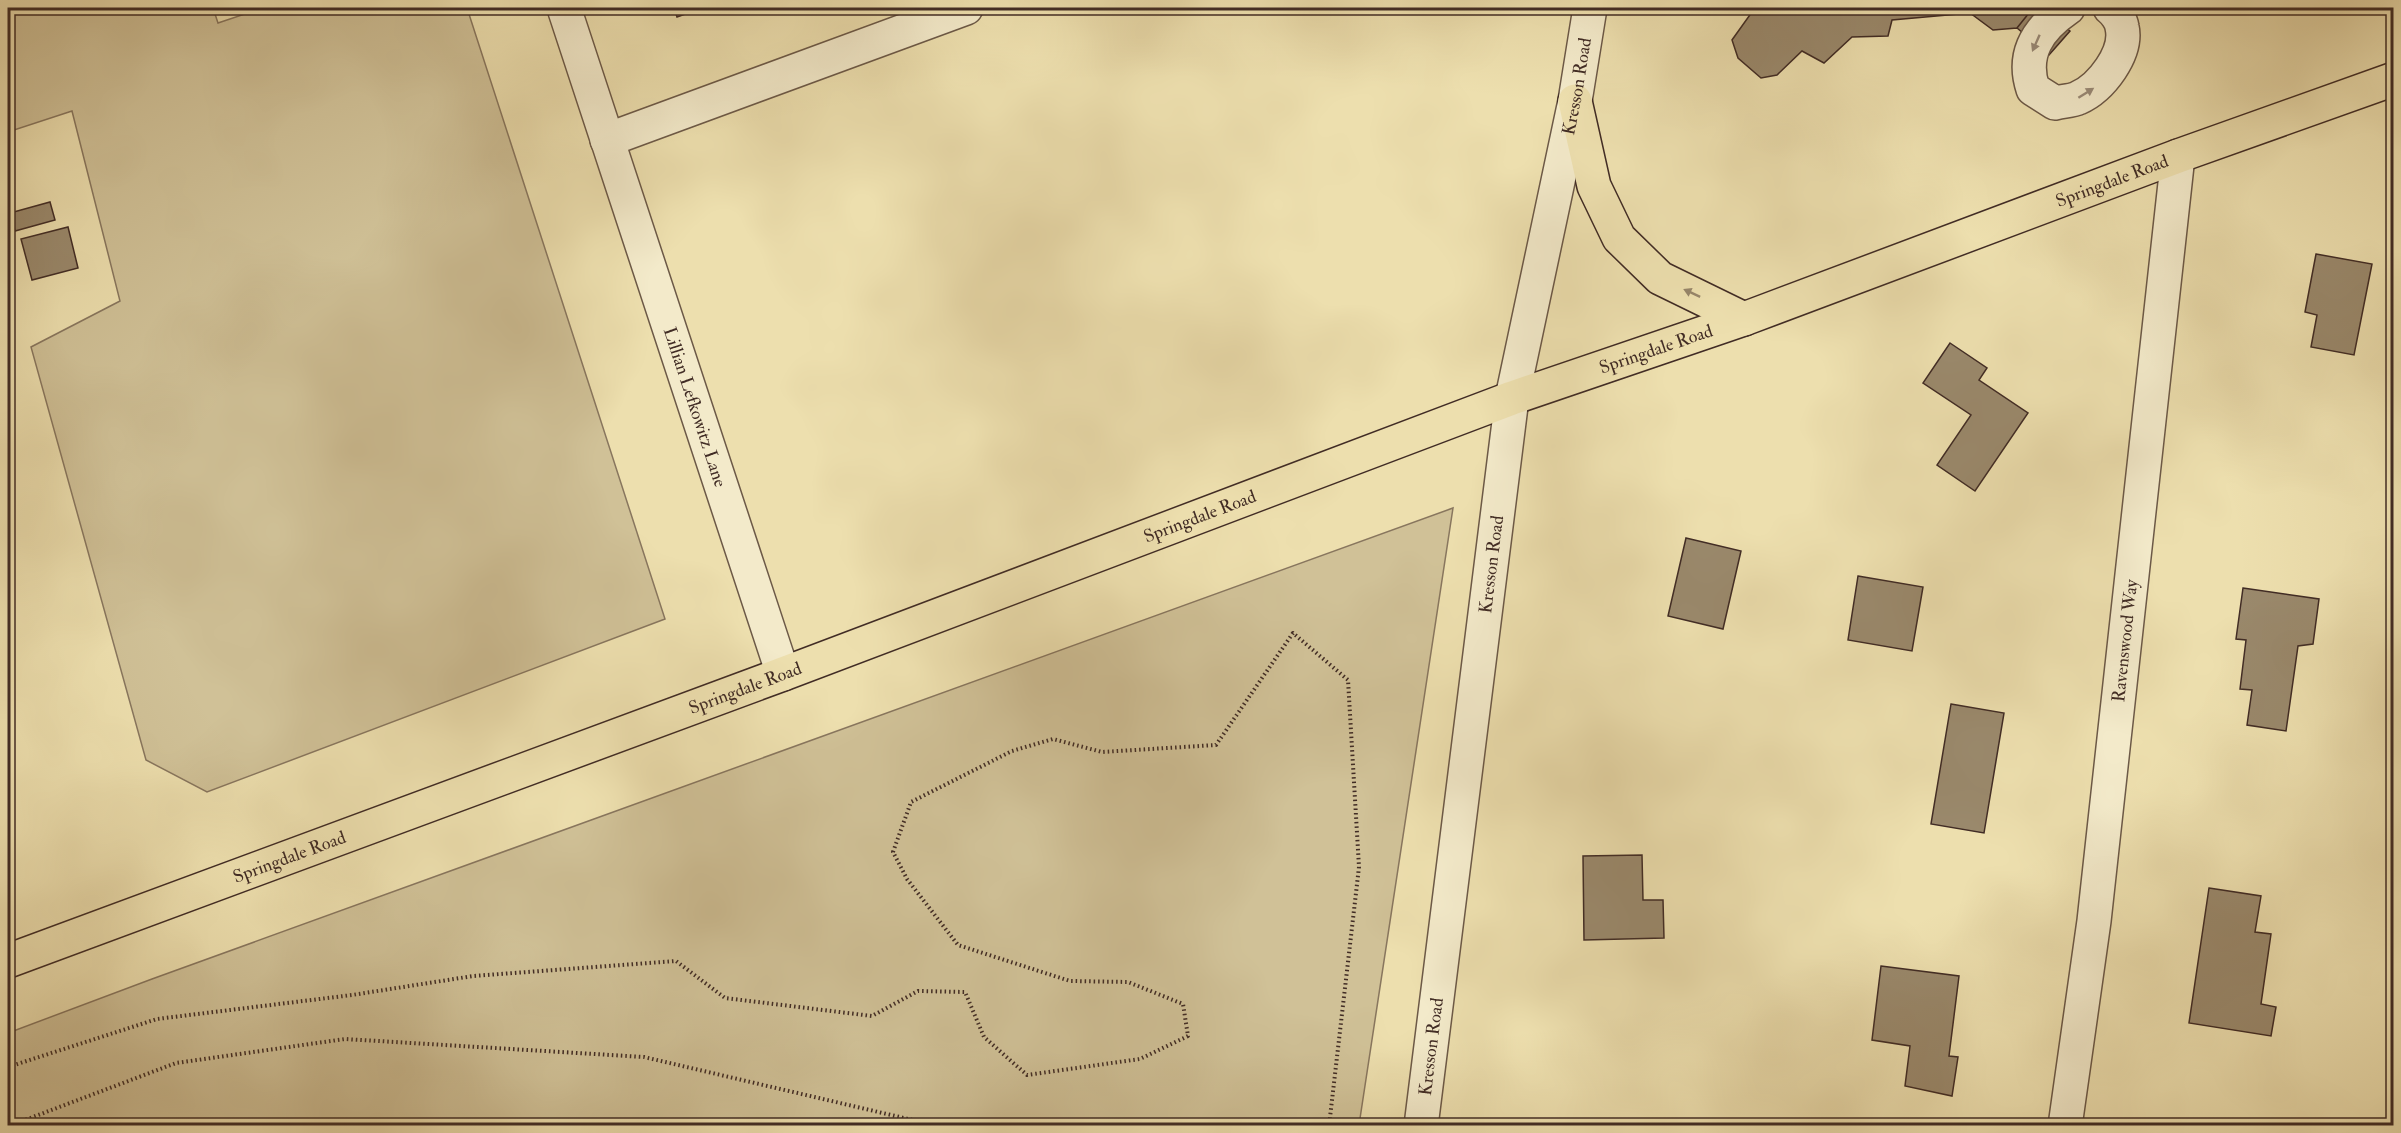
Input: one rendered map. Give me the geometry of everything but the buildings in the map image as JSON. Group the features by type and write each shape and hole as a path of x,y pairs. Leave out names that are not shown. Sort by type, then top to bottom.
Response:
{"main road":[{"name":"Springdale Road","path":"8,961 783,674 1512,398 1744,319 2178,156 2394,79"},
{"path":"1575,101 1594,186 1619,238 1660,278 1744,319"}],"street":[{"name":"Lillian Lefkowitz Lane","path":"564,8 783,674"},
{"path":"607,140 966,8"},
{"name":"Kresson Road","path":"1421,1125 1512,398 1575,101 1590,8"},
{"path":"2068,8 2050,20 2037,38 2028,72 2033,89 2055,103 2077,98 2095,87 2112,69 2121,46 2122,27 2110,8"},
{"name":"Ravenswood Way","path":"2065,1125 2094,921 2178,156"}],"path":[{"path":"8,1067 157,1019 352,995 473,976 676,961 725,998 872,1016 918,991 965,992 984,1037 1027,1075 1140,1059 1188,1036 1183,1004 1128,982 1070,981 958,945 907,879 893,852 911,802 1012,751 1053,739 1102,752 1216,745 1293,633 1348,680 1359,867 1329,1125"},
{"path":"9,1125 176,1063 345,1039 644,1058 938,1125"}],"shaded area":[{"path":"8,8 213,8 218,23 263,8 467,8 665,619 207,792 146,760 31,347 120,301 72,111 8,132"},
{"path":"1453,508 1359,1125 8,1125 8,1033"}]}
